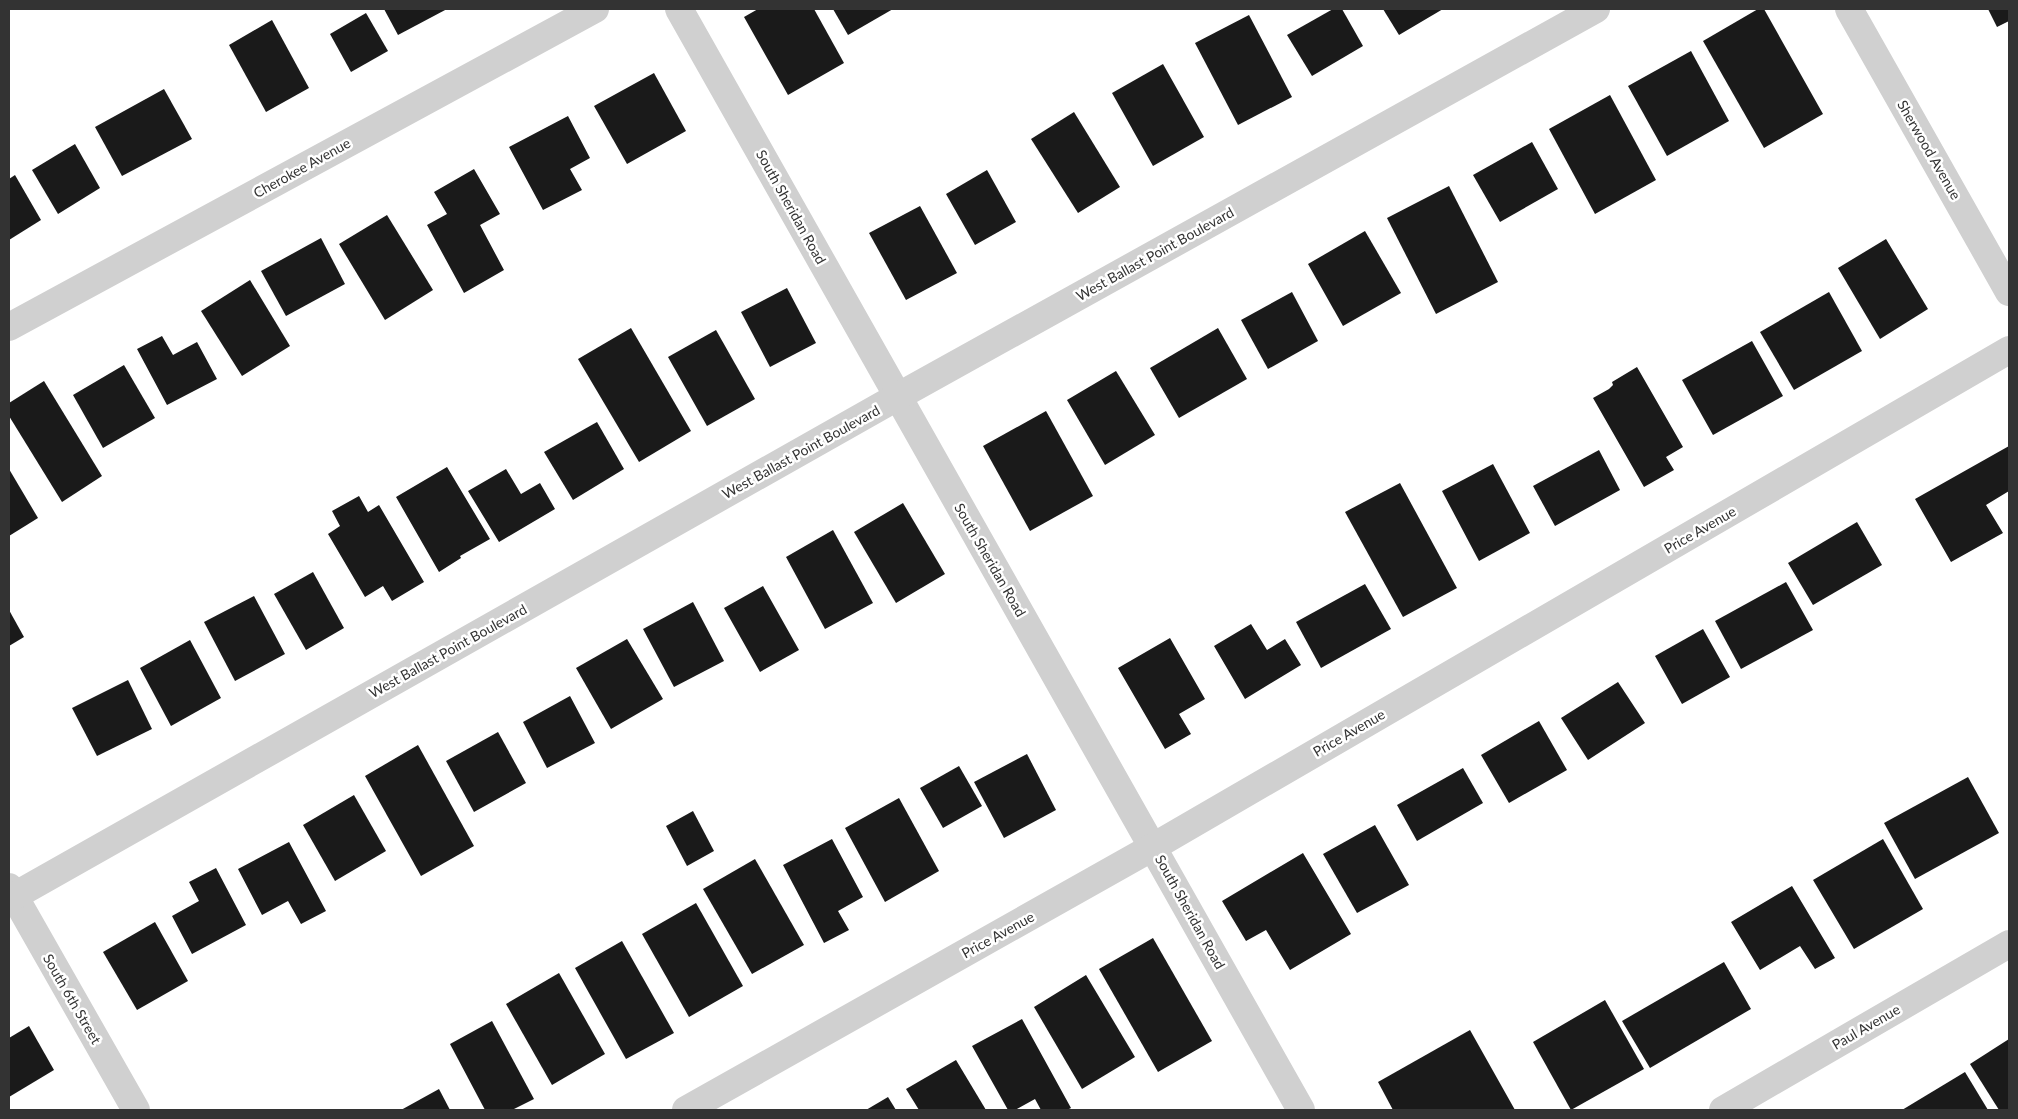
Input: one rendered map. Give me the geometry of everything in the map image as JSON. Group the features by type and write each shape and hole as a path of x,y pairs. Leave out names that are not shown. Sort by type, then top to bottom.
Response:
{"street":[{"name":"Cherokee Avenue","path":"9,327 595,9"},
{"name":"South Sheridan Road","path":"679,9 1301,1110"},
{"name":"West Ballast Point Boulevard","path":"10,894 897,397 1596,9"},
{"name":"Sherwood Avenue","path":"1849,9 2009,292"},
{"name":"Price Avenue","path":"686,1110 1153,847 2009,350"},
{"name":"South 6th Street","path":"10,894 136,1110"},
{"name":"Paul Avenue","path":"1723,1110 2009,944"}],"building":[{"path":"384,9 447,9 398,35"},
{"path":"758,9 814,9 844,63 788,95 744,17"},
{"path":"833,9 893,9 848,35"},
{"path":"1333,9 1342,9 1363,46 1312,76 1287,35"},
{"path":"1383,9 1443,9 1399,35"},
{"path":"1758,9 1764,9 1823,114 1764,148 1703,41"},
{"path":"1988,9 2009,9 2009,21 1997,27"},
{"path":"366,13 388,51 351,72 330,34"},
{"path":"1249,15 1292,97 1238,125 1195,43"},
{"path":"272,20 309,88 266,112 229,45"},
{"path":"1691,51 1729,121 1667,156 1628,86"},
{"path":"1163,64 1204,137 1153,166 1112,93"},
{"path":"654,73 686,131 627,164 594,106"},
{"path":"164,89 192,139 122,176 95,127"},
{"path":"1610,95 1656,180 1595,214 1549,129"},
{"path":"1074,112 1120,187 1078,213 1031,139"},
{"path":"568,116 590,158 570,169 582,190 543,210 509,147"},
{"path":"1532,142 1558,189 1500,222 1473,175"},
{"path":"75,144 100,188 58,214 32,170"},
{"path":"474,169 500,214 480,225 504,270 464,293 427,225 447,214 434,192"},
{"path":"987,170 1016,222 975,245 946,194"},
{"path":"15,175 41,220 9,240 9,179"},
{"path":"1449,186 1498,282 1436,314 1387,218"},
{"path":"920,206 957,273 906,300 869,233"},
{"path":"387,215 433,290 385,320 339,244"},
{"path":"1365,231 1401,293 1343,326 1308,264"},
{"path":"321,238 345,284 286,316 261,271"},
{"path":"1886,239 1928,309 1880,339 1838,268"},
{"path":"250,280 290,346 242,376 201,311"},
{"path":"787,288 816,343 770,367 741,312"},
{"path":"1292,292 1318,341 1268,369 1241,320"},
{"path":"1829,292 1862,351 1794,390 1760,332"},
{"path":"631,328 691,431 639,462 578,359"},
{"path":"1218,328 1247,379 1179,418 1150,368"},
{"path":"716,330 755,399 707,426 668,357"},
{"path":"162,336 173,355 197,342 217,379 167,405 137,349"},
{"path":"1752,341 1783,396 1713,435 1682,380"},
{"path":"124,365 155,418 103,448 73,395"},
{"path":"1637,367 1683,447 1666,457 1674,470 1644,487 1593,398 1609,389 1613,385 1612,382"},
{"path":"1116,371 1155,435 1105,465 1067,400"},
{"path":"44,381 102,476 62,502 9,416 9,403"},
{"path":"1046,411 1093,496 1030,531 983,446"},
{"path":"597,422 624,469 573,500 544,452"},
{"path":"2009,446 2009,491 1986,505 2003,533 1951,562 1915,499"},
{"path":"1599,450 1620,490 1555,526 1533,486"},
{"path":"1493,464 1530,533 1479,561 1442,491"},
{"path":"447,467 490,539 460,556 461,558 439,572 396,497"},
{"path":"9,469 38,518 9,536"},
{"path":"506,469 521,494 540,483 555,509 499,542 468,491"},
{"path":"1400,483 1457,588 1403,617 1345,512"},
{"path":"359,496 368,512 379,505 424,582 392,601 383,586 365,597 328,534 340,526 332,511"},
{"path":"903,503 945,574 896,603 854,532"},
{"path":"1857,522 1882,565 1813,605 1788,563"},
{"path":"833,530 873,603 825,629 786,557"},
{"path":"313,572 344,628 306,650 274,594"},
{"path":"1786,582 1813,630 1741,669 1715,621"},
{"path":"1365,584 1391,629 1321,668 1296,622"},
{"path":"763,586 799,650 760,672 724,608"},
{"path":"254,596 285,654 235,681 204,622"},
{"path":"693,602 724,661 674,687 643,629"},
{"path":"9,610 24,637 9,646"},
{"path":"1251,624 1267,650 1285,639 1301,665 1245,699 1214,646"},
{"path":"1703,629 1730,677 1682,704 1655,656"},
{"path":"1170,638 1205,699 1179,714 1191,734 1165,749 1118,668"},
{"path":"627,639 663,699 611,729 576,668"},
{"path":"190,640 221,698 171,726 140,668"},
{"path":"128,680 152,729 97,756 72,708"},
{"path":"1618,682 1645,723 1588,760 1561,718"},
{"path":"570,696 595,743 547,768 523,722"},
{"path":"1539,721 1567,770 1509,803 1481,755"},
{"path":"498,732 526,783 474,812 446,761"},
{"path":"418,745 474,846 421,876 365,776"},
{"path":"1027,754 1056,810 1004,838 974,782"},
{"path":"959,766 982,806 943,828 920,788"},
{"path":"1463,768 1483,803 1417,841 1397,805"},
{"path":"1968,777 1999,833 1915,879 1884,823"},
{"path":"354,795 386,851 335,881 303,825"},
{"path":"899,798 939,871 885,902 845,828"},
{"path":"693,811 714,851 687,866 666,826"},
{"path":"1375,825 1409,885 1357,913 1323,854"},
{"path":"832,839 863,897 838,911 849,930 824,943 783,865"},
{"path":"1883,839 1923,909 1854,949 1813,880"},
{"path":"289,842 326,911 301,924 288,901 262,915 238,869"},
{"path":"1303,853 1351,934 1290,970 1266,930 1246,941 1222,901"},
{"path":"755,859 804,945 752,974 703,889"},
{"path":"216,868 246,925 192,954 172,916 199,901 189,882"},
{"path":"1792,886 1835,958 1815,969 1800,946 1760,970 1731,922"},
{"path":"696,903 743,986 689,1017 642,934"},
{"path":"155,922 188,981 137,1010 103,952"},
{"path":"1153,938 1212,1041 1158,1072 1099,969"},
{"path":"622,941 674,1033 626,1059 575,968"},
{"path":"1724,962 1751,1009 1650,1068 1622,1021"},
{"path":"559,973 605,1054 552,1085 506,1004"},
{"path":"1086,975 1135,1057 1082,1089 1034,1007"},
{"path":"1605,1000 1644,1069 1571,1110 1533,1042"},
{"path":"1022,1019 1071,1108 1067,1110 1041,1110 1035,1099 1015,1110 1008,1110 972,1046"},
{"path":"492,1021 534,1099 512,1110 485,1110 450,1044"},
{"path":"29,1026 54,1070 9,1097 9,1038"},
{"path":"1470,1030 1515,1110 1393,1110 1378,1082"},
{"path":"2009,1039 2009,1110 1999,1110 1970,1064"},
{"path":"956,1060 986,1110 919,1110 906,1089"},
{"path":"1965,1072 1988,1110 1902,1110"},
{"path":"439,1089 450,1110 401,1110"},
{"path":"888,1097 896,1110 866,1110"}]}
